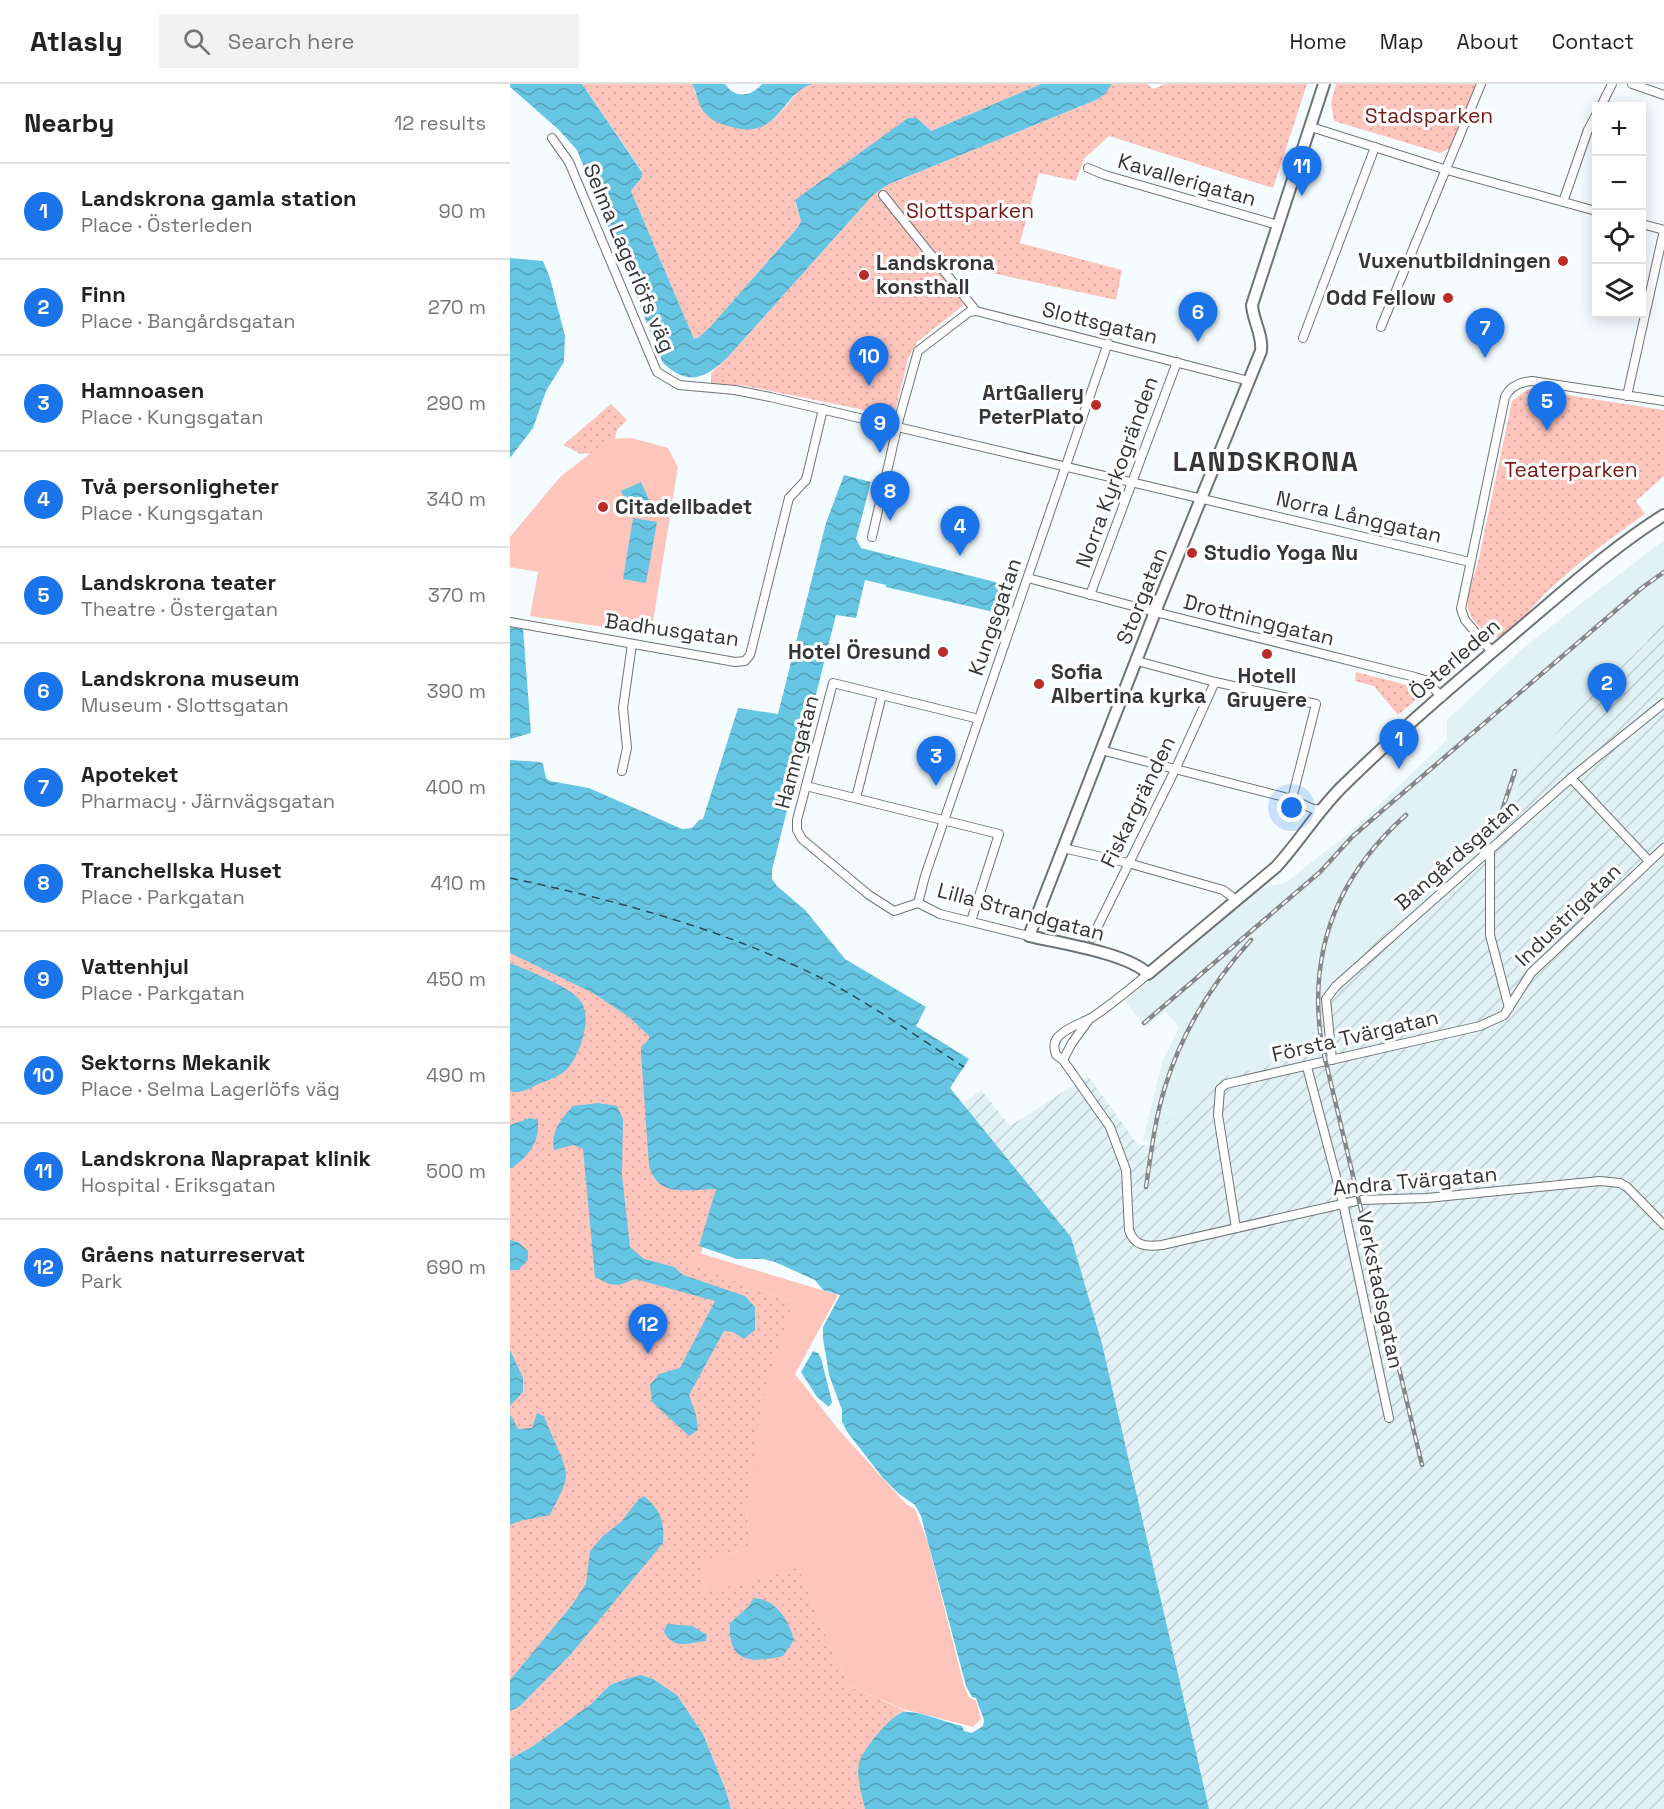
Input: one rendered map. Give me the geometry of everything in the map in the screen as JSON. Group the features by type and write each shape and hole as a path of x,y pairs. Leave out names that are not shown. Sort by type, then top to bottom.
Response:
{"street":[{"path":"1278,225 1324,84"},
{"path":"1381,327 1481,84"},
{"path":"1603,102 1612,84"},
{"path":"1632,84 1664,95"},
{"path":"1563,202 1592,122"},
{"path":"1311,127 1447,170 1592,210"},
{"name":"Selma Lagerlöfs väg","path":"552,138 569,162 657,372 679,385 735,390 1065,467"},
{"path":"1303,338 1375,147"},
{"name":"Kavallerigatan","path":"1088,168 1278,225"},
{"path":"872,537 918,351 963,315 976,311 884,195"},
{"name":"Storgatan","path":"1029,936 1155,612 1261,351 1252,304 1278,225"},
{"path":"1627,396 1664,230 1646,225"},
{"name":"Slottsgatan","path":"976,311 1249,381"},
{"name":"Kungsgatan","path":"918,903 925,876 1108,343"},
{"name":"Norra Kyrkogränden","path":"1090,595 1177,362"},
{"path":"1492,652 1465,620 1461,609 1505,396 1513,387 1532,381 1664,401"},
{"name":"Badhusgatan","path":"510,622 735,662 745,660 750,655 789,498 806,480 822,409"},
{"name":"Norra Långgatan","path":"1065,467 1470,562"},
{"name":"Österleden","path":"1236,900 1276,867 1294,848 1321,810 1345,783 1492,652 1599,561 1664,515"},
{"name":"Drottninggatan","path":"1028,578 1415,677 1425,680 1442,697"},
{"path":"622,771 627,748 623,708 632,644"},
{"path":"1137,660 1215,682 1316,704 1292,799"},
{"name":"Fiskargränden","path":"1092,938 1175,770 1215,682"},
{"name":"Hamngatan","path":"797,830 797,820 833,683 882,695"},
{"path":"856,798 882,695 979,719"},
{"name":"Bangårdsgatan","path":"1332,1060 1326,999 1336,986 1571,778 1664,703"},
{"path":"1101,750 1292,799 1313,809 1321,810"},
{"path":"1571,778 1649,861"},
{"path":"806,786 999,834 971,921"},
{"name":"Lilla Strandgatan","path":"797,830 802,838 883,906 894,911 918,903 940,914 1101,952 1131,963 1148,974"},
{"path":"1063,848 1128,863 1223,890 1236,900 1148,974 1090,1018 1074,1025 1057,1039 1056,1055 1063,1060 1072,1042 1090,1018"},
{"name":"Industrigatan","path":"1504,1015 1531,973 1664,848"},
{"path":"1490,850 1490,935 1509,1008"},
{"name":"Första Tvärgatan","path":"1236,1228 1218,1115 1220,1089 1226,1084 1480,1026 1504,1015"},
{"name":"Andra Tvärgatan","path":"1063,1060 1110,1127 1126,1170 1129,1230 1132,1239 1138,1244 1150,1246 1360,1200 1427,1198 1611,1181 1627,1187 1664,1225"},
{"name":"Verkstadsgatan","path":"1307,1067 1343,1203 1389,1418"}],"shaded area":[{"path":"1664,540 1664,612 1646,643 1582,703 1525,770 1495,841 1428,898 1324,1050 1220,1078 1159,1146 1143,1140 1163,1059 1179,1027 1165,1011 1146,1027 1125,1002 1260,888 1285,883 1349,833 1447,740 1447,720 1523,648"},
{"path":"1664,612 1664,1809 1209,1809 1101,1345 1071,1237 963,1104 981,1090 1010,1126 1088,1076 1138,1145 1159,1146 1166,1123 1220,1078 1324,1050 1318,988 1495,841 1525,770 1582,703 1646,643"}],"green space":[{"path":"582,84 692,84 696,95 758,127 777,116 803,86 813,84 1041,84 931,131 917,118 795,202 801,221 798,227 710,327 694,339 631,191 639,181 642,171"},
{"name":"Slottsparken","path":"1112,84 1147,84 1153,89 1165,84 1307,84 1273,188 1109,136 1084,159 1076,181 1039,173 1020,243 1122,270 1116,300 932,260 964,305 917,342 908,359 894,416 741,385 711,385 711,373 874,194 889,184 1096,100"},
{"name":"Stadsparken","path":"1336,84 1477,84 1451,148 1440,153 1334,121 1331,103"},
{"name":"Teaterparken","path":"1528,389 1664,410 1664,476 1636,501 1645,514 1572,570 1513,628 1499,638 1484,631 1475,623 1469,613 1468,595 1479,558 1512,401"},
{"path":"611,404 627,420 617,430 612,451 581,454 563,445"},
{"name":"Citadellbadet","path":"632,438 668,448 678,467 651,634 530,616 538,572 510,567 510,537 560,477 609,439"},
{"path":"1356,672 1407,685 1423,694 1398,715 1374,686 1355,681"},
{"path":"510,951 615,1002 654,1039 719,1185 697,1267 793,1302 746,1510 752,1547 728,1554 702,1570 705,1592 798,1567 822,1628 849,1686 906,1711 899,1713 881,1730 874,1741 860,1780 865,1809 731,1809 703,1734 677,1695 610,1685 591,1704 533,1746 510,1759","holes":["754,1598 737,1651 730,1623 748,1607"]},
{"path":"696,1252 838,1295 795,1374 838,1429 906,1504 915,1509 927,1540 964,1686 969,1697 976,1701 981,1719 973,1727 903,1709 849,1686 798,1568 705,1593 701,1562 752,1547 746,1510 762,1403 793,1302 690,1265"}],"water":[{"path":"510,84 582,84 642,172 642,177 631,191 694,339 710,327 798,227 801,221 795,200 908,118 917,118 931,131 1041,84 1112,84 1105,94 1096,100 889,184 874,194 728,357 705,374 689,377 681,375 663,363 577,150 558,129 510,87"},
{"path":"692,84 725,84 733,92 748,94 762,84 813,84 794,95 772,120 750,129 727,126 709,117 703,111"},
{"path":"510,258 543,261 550,278 565,336 564,362 546,391 533,428 510,458"},
{"path":"844,475 871,482 856,539 861,548 1007,585 998,613 865,580 856,618 836,615 772,870 772,879 805,910 845,959 926,1007 916,1026 969,1059 950,1088 1071,1237 1102,1344 1209,1809 865,1809 859,1780 859,1763 871,1742 892,1719 904,1712 916,1713 962,1726 964,1731 972,1733 983,1726 984,1720 976,1698 972,1697 966,1686 921,1516 915,1505 899,1494 883,1478 842,1422 842,1410 829,1375 823,1338 823,1327 840,1295 823,1290 815,1280 775,1262 763,1259 737,1259 699,1246 716,1189 675,1190 667,1188 653,1176 649,1165 641,1047 649,1036 629,1017 593,993 510,953 510,760 540,762 543,764 546,778 550,781 589,788 682,829 692,828 703,819 738,708 778,714 826,523"},
{"path":"641,482 649,500 630,509 621,491"},
{"path":"633,518 657,522 646,583 623,579"},
{"path":"510,627 523,629 531,733 510,739"},
{"path":"510,963 570,991 582,1003 586,1019 579,1049 565,1071 517,1092 510,1091"},
{"path":"598,1103 617,1106 623,1119 622,1175 630,1247 644,1259 674,1267 683,1275 745,1296 755,1307 755,1330 744,1339 733,1332 724,1331 689,1395 698,1430 689,1436 652,1402 650,1385 659,1374 680,1368 715,1301 635,1279 619,1285 609,1284 595,1277 583,1149 573,1145 554,1150 553,1143 558,1126 573,1106"},
{"path":"530,1118 538,1120 535,1142 527,1154 510,1169 510,1125"},
{"path":"510,1240 518,1242 528,1251 528,1260 518,1270 510,1270"},
{"path":"510,1350 523,1378 523,1392 510,1406"},
{"path":"813,1351 821,1358 832,1402 829,1407 817,1397 801,1372"},
{"path":"537,1413 544,1416 563,1462 566,1479 550,1515 510,1525 510,1414 518,1429 532,1428"},
{"path":"644,1496 661,1517 663,1543 571,1654 519,1707 510,1711 510,1680 572,1605 586,1584 590,1551 603,1536 621,1522 638,1500"},
{"path":"754,1598 769,1602 780,1612 789,1626 794,1640 783,1656 762,1660 744,1658 733,1646 730,1623 748,1607"},
{"path":"667,1624 692,1626 707,1635 706,1641 682,1644 672,1641 664,1632"},
{"path":"641,1675 653,1679 677,1695 703,1734 731,1809 510,1809 510,1759 533,1746 591,1704 610,1685"}],"ferry route":[{"path":"510,878 666,917 780,959 855,997 964,1067"}],"railway":[{"path":"1144,1023 1320,872 1352,837 1376,816 1643,587 1664,572"},
{"path":"1496,829 1515,771"},
{"path":"1406,815 1361,864 1332,919 1319,980 1318,1012 1322,1046 1422,1465"},
{"path":"1146,1187 1159,1111 1180,1047 1212,990 1251,940"}],"place":[{"name":"Landskrona Naprapat klinik","path":"1302,196"},
{"name":"Vuxenutbildningen","path":"1563,261"},
{"name":"Landskrona konsthall","path":"864,275"},
{"name":"Odd Fellow","path":"1448,298"},
{"name":"Landskrona museum","path":"1198,342"},
{"name":"Apoteket","path":"1485,358"},
{"name":"Sektorns Mekanik","path":"869,386"},
{"name":"ArtGallery PeterPlato","path":"1096,405"},
{"name":"Landskrona teater","path":"1547,431"},
{"name":"Vattenhjul","path":"880,453"},
{"name":"Citadellbadet","path":"603,507"},
{"name":"Tranchellska Huset","path":"890,521"},
{"name":"Studio Yoga Nu","path":"1192,553"},
{"name":"Två personligheter","path":"960,556"},
{"name":"Hotel Öresund","path":"943,652"},
{"name":"Hotell Gruyere","path":"1267,654"},
{"name":"Sofia Albertina kyrka","path":"1039,684"},
{"name":"Finn","path":"1607,713"},
{"name":"Landskrona gamla station","path":"1399,769"},
{"name":"Hamnoasen","path":"936,786"},
{"name":"Gråens naturreservat","path":"648,1354"}],"district":[{"name":"LANDSKRONA","path":"1266,462"}]}
